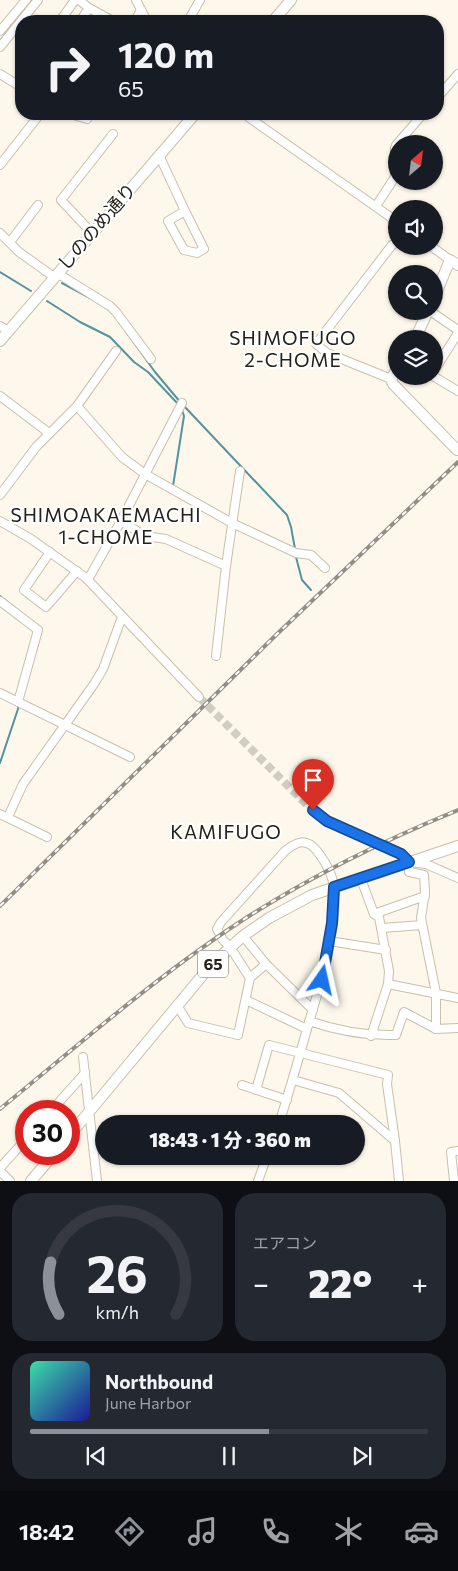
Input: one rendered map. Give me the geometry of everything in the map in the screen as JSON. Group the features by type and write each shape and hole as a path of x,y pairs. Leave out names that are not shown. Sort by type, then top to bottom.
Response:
{"main road":[{"path":"278,15 291,0"},
{"name":"しののめ通り","path":"0,341 4,328 55,275 190,120"},
{"path":"443,282 454,263"},
{"path":"394,385 457,450"},
{"name":"65","path":"80,1122 212,964 243,936 269,918 312,896 458,846"},
{"path":"31,1181 45,1165"}],"street":[{"path":"0,31 26,0"},
{"path":"26,15 38,0"},
{"path":"64,15 75,0"},
{"path":"79,0 100,15"},
{"path":"136,0 144,15"},
{"path":"191,15 198,1"},
{"path":"84,15 88,8"},
{"path":"138,15 141,10"},
{"path":"0,17 7,22"},
{"path":"0,47 15,28"},
{"path":"0,74 15,81"},
{"path":"444,90 458,74"},
{"path":"0,165 35,120"},
{"path":"253,120 388,215"},
{"path":"405,135 418,120"},
{"path":"92,233 61,200 114,134"},
{"path":"159,155 204,249 197,253 184,250 168,221 185,210"},
{"path":"376,206 388,188"},
{"path":"10,242 38,206"},
{"path":"0,233 19,252 110,306 151,359"},
{"path":"388,250 316,344 327,353 388,373"},
{"path":"443,255 454,263"},
{"path":"442,320 458,331 443,356"},
{"path":"0,495 24,462 49,433 63,422 77,406 116,351"},
{"path":"443,382 458,391"},
{"path":"0,396 49,433"},
{"path":"86,578 90,576 121,521 182,403"},
{"path":"77,406 122,457 145,474 232,523 296,553 311,556 325,568"},
{"path":"216,656 226,566 240,471"},
{"path":"121,521 145,536 166,539 226,566"},
{"path":"0,522 50,552 86,578 199,697"},
{"path":"50,552 24,590 46,608 77,571"},
{"path":"0,601 38,630 18,702"},
{"path":"47,837 4,816 23,784 103,669 122,617"},
{"path":"0,693 130,756"},
{"path":"313,810 327,821 401,854 409,862 426,864 458,878"},
{"path":"250,978 217,929 221,922 285,851 296,842 304,842 314,846 323,858 334,887 332,923 322,980 294,1080 282,1115"},
{"path":"409,862 409,872 424,875 425,896 420,918 436,993 436,1029"},
{"path":"362,879 374,914 379,918 382,928 389,971 388,984 371,1036"},
{"path":"374,914 425,896"},
{"path":"382,928 422,925"},
{"path":"243,936 266,964 313,1010"},
{"path":"329,941 386,950"},
{"path":"177,1005 188,1023 238,1035 250,978 266,964"},
{"path":"388,984 458,998"},
{"path":"246,1000 308,1025 371,1036 396,1035 404,1012 436,1029 458,1028"},
{"path":"256,1090 269,1045 388,1075 387,1084 399,1181"},
{"path":"83,1057 97,1181"},
{"path":"61,1100 85,1073"},
{"path":"294,1080 339,1093 395,1141"},
{"path":"242,1085 287,1100"},
{"path":"454,1181 451,1152 458,1151"},
{"path":"10,1181 0,1170 15,1152"},
{"path":"258,1181 264,1165"}],"waterway":[{"path":"21,15 33,0"},
{"path":"0,41 15,22"},
{"path":"0,272 31,291"},
{"path":"62,283 90,298"},
{"path":"47,301 80,322 110,337 134,362 148,372 178,404"},
{"path":"127,333 155,372 181,403"},
{"path":"184,406 287,515 295,549"},
{"path":"173,486 184,416 182,410"},
{"path":"296,557 302,580 311,590"},
{"path":"0,596 40,628"},
{"path":"36,651 41,632"},
{"path":"0,763 19,706"}],"tunnel":[{"path":"199,697 313,811"}],"railway":[{"path":"0,906 276,635 458,462"},
{"path":"0,1109 152,985 249,916 299,886 351,859 404,833 458,810"}],"district":[{"name":"SHIMOFUGO 2-CHOME","path":"293,349"},
{"name":"SHIMOAKAEMACHI 1-CHOME","path":"106,526"},
{"name":"KAMIFUGO","path":"226,832"}],"route":[{"path":"313,810 327,821 401,854 409,862 334,887 332,923 322,980"}]}
